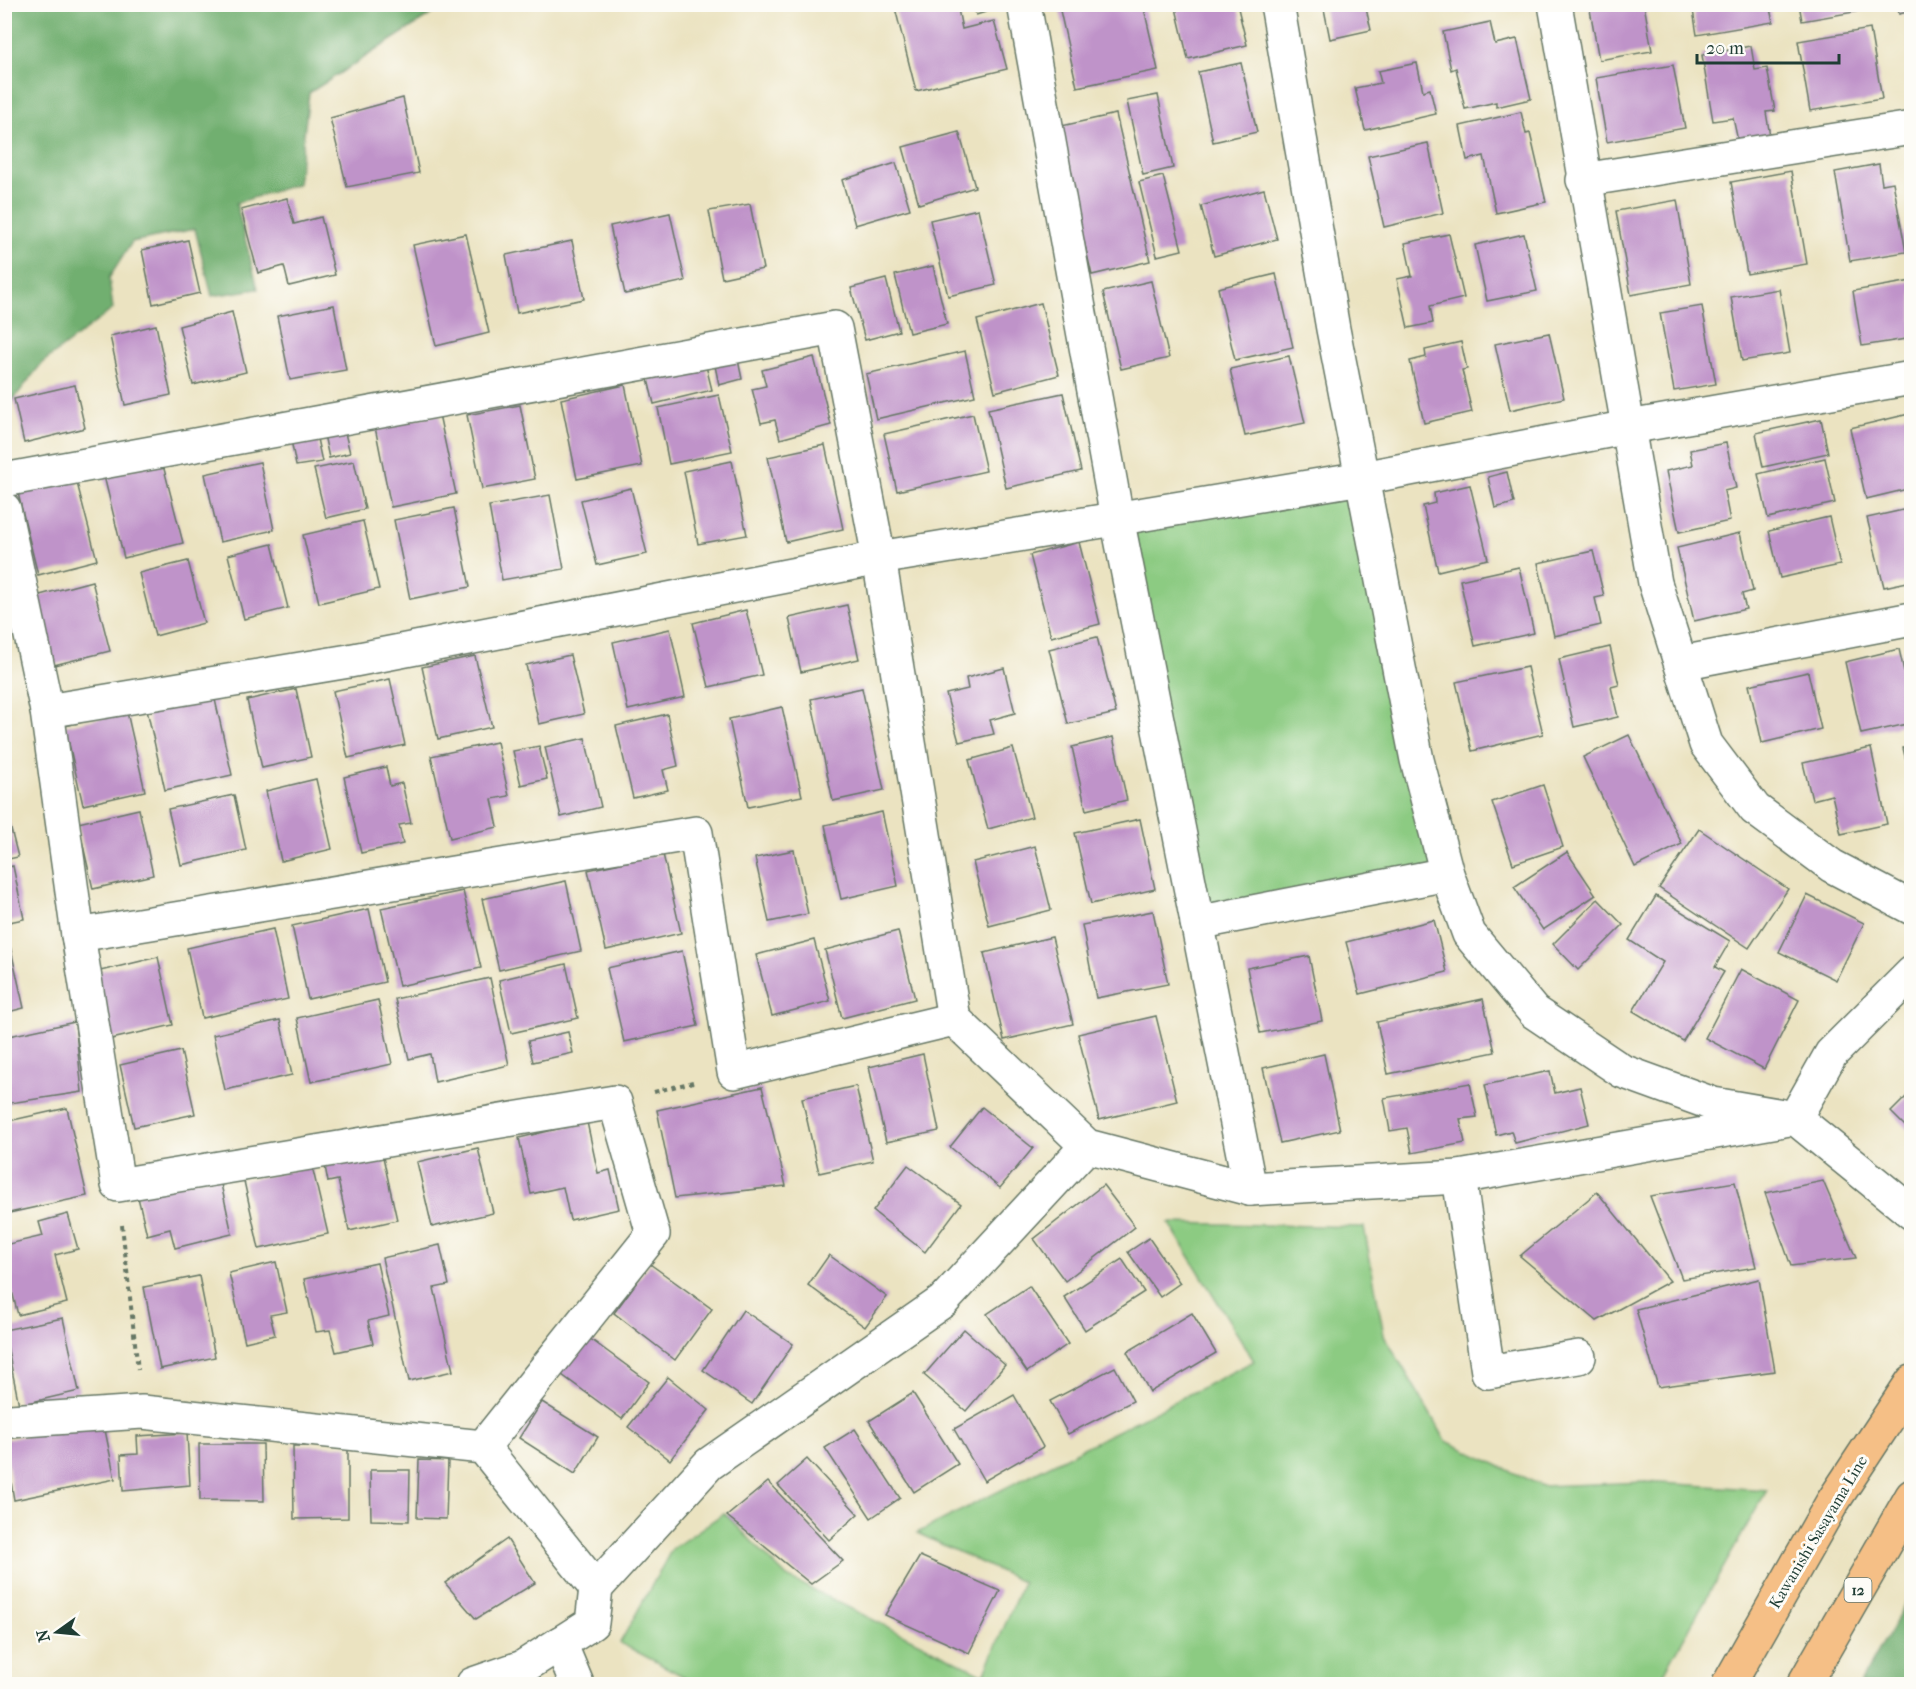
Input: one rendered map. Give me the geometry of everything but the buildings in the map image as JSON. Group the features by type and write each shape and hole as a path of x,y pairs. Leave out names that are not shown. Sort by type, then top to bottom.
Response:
{"main road":[{"name":"Kawanishi Sasayama Line","path":"1730,1684 1832,1503 1911,1382"},
{"name":"12","path":"1804,1684 1911,1496"}],"street":[{"path":"1024,4 1117,518 1250,1189"},
{"path":"1277,4 1362,478 1417,760 1447,874 1469,934 1534,1012 1623,1071 1713,1104 1795,1118 1911,1213"},
{"path":"1554,4 1655,583 1706,744 1755,809 1832,866 1911,908"},
{"path":"1583,180 1911,128"},
{"path":"4,480 835,327 879,558 954,1018 1087,1146 1250,1189 1459,1177 1795,1118"},
{"path":"47,711 349,661 879,558 1362,478 1629,427 1911,378"},
{"path":"4,509 47,711 78,935 118,1185 615,1102 653,1234 483,1447"},
{"path":"1680,663 1911,619"},
{"path":"78,935 696,833 734,1072 954,1018"},
{"path":"1197,922 1447,874"},
{"path":"1795,1118 1831,1054 1911,973"},
{"path":"473,1684 523,1667 592,1623 596,1588 709,1464 943,1301 1087,1146"},
{"path":"1459,1177 1488,1372 1579,1357"},
{"path":"10,1422 142,1412 483,1447 596,1588"},
{"path":"560,1643 577,1684"}],"path":[{"path":"615,1102 734,1072"},
{"path":"118,1185 142,1412"}],"green space":[{"path":"5,4 446,5 309,93 298,184 236,203 258,289 212,296 195,229 132,242 109,278 113,309 42,363 5,410"},
{"path":"1362,478 1447,874 1197,923 1117,518"},
{"path":"1169,1223 1364,1227 1384,1335 1446,1441 1542,1486 1645,1482 1767,1490 1658,1684 698,1684 620,1643 672,1549 724,1513 787,1577 984,1675 1023,1582 917,1533 1254,1361"},
{"path":"1911,1593 1911,1684 1860,1684"}]}
